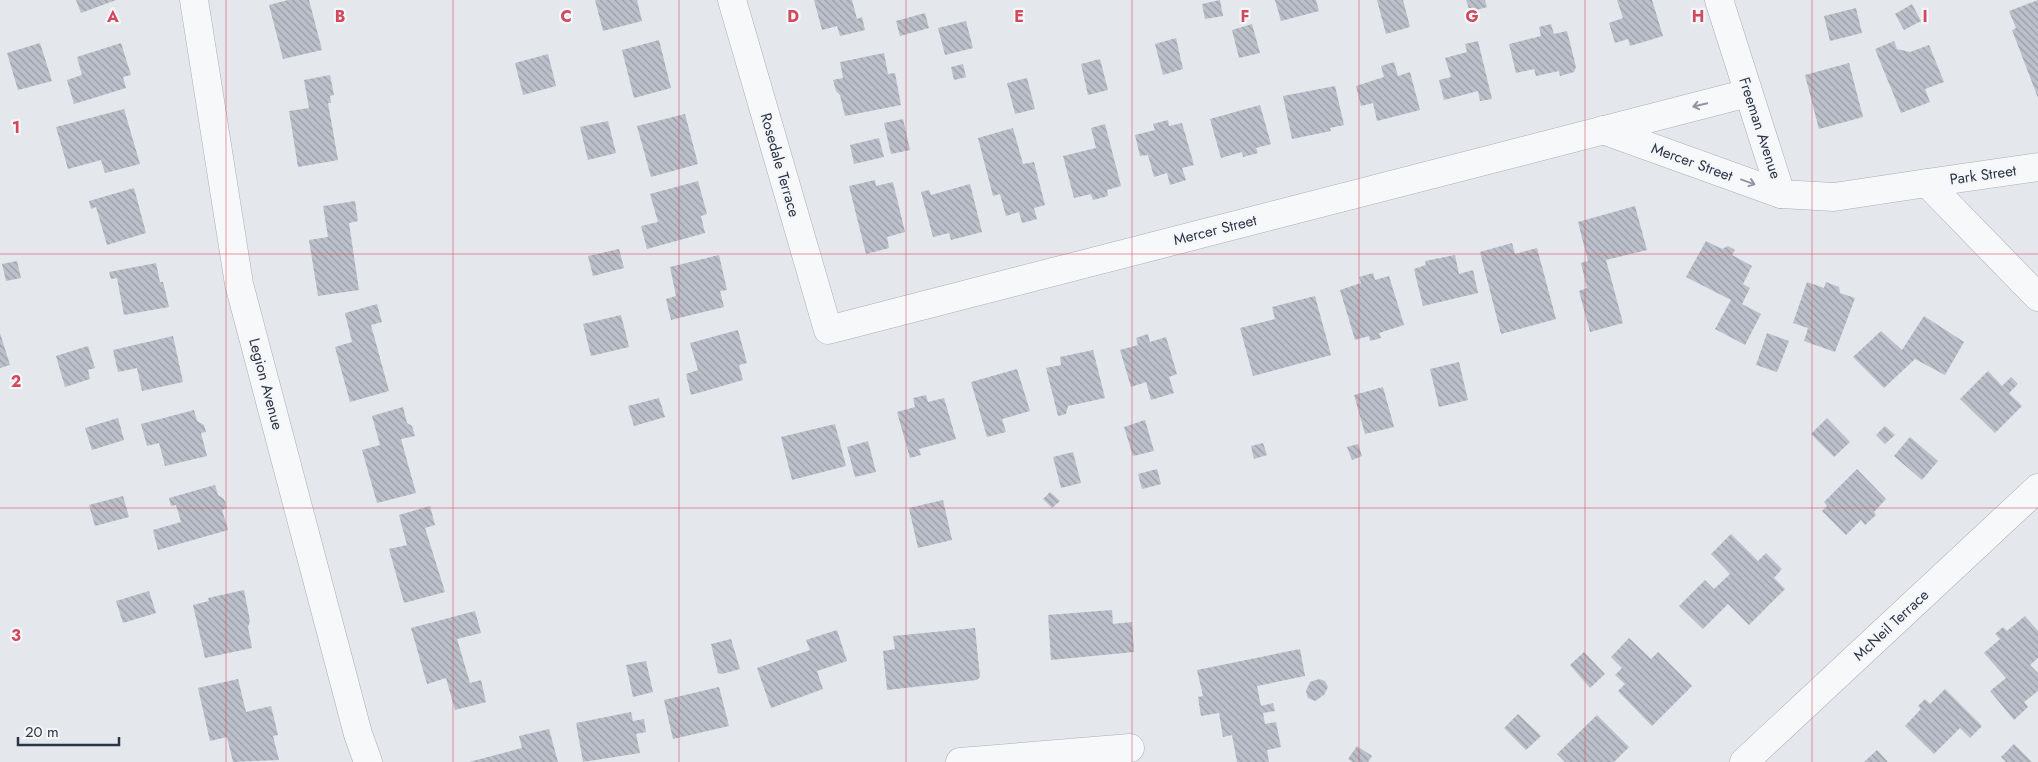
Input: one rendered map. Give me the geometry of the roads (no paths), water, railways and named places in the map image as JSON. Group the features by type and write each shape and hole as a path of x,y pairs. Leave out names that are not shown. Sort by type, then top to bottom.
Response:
{"street":[{"name":"Legion Avenue","path":"194,0 239,284 358,734 368,762"},
{"name":"Rosedale Terrace","path":"732,0 828,330"},
{"name":"Freeman Avenue","path":"1719,0 1781,194 1834,197 1927,183"},
{"name":"Mercer Street","path":"828,330 1748,93"},
{"name":"Mercer Street","path":"1603,130 1781,194"},
{"name":"Park Street","path":"1927,183 2038,167"},
{"path":"1927,183 2038,297"},
{"name":"McNeil Terrace","path":"1744,762 2038,488"},
{"path":"960,762 1130,748"}]}
